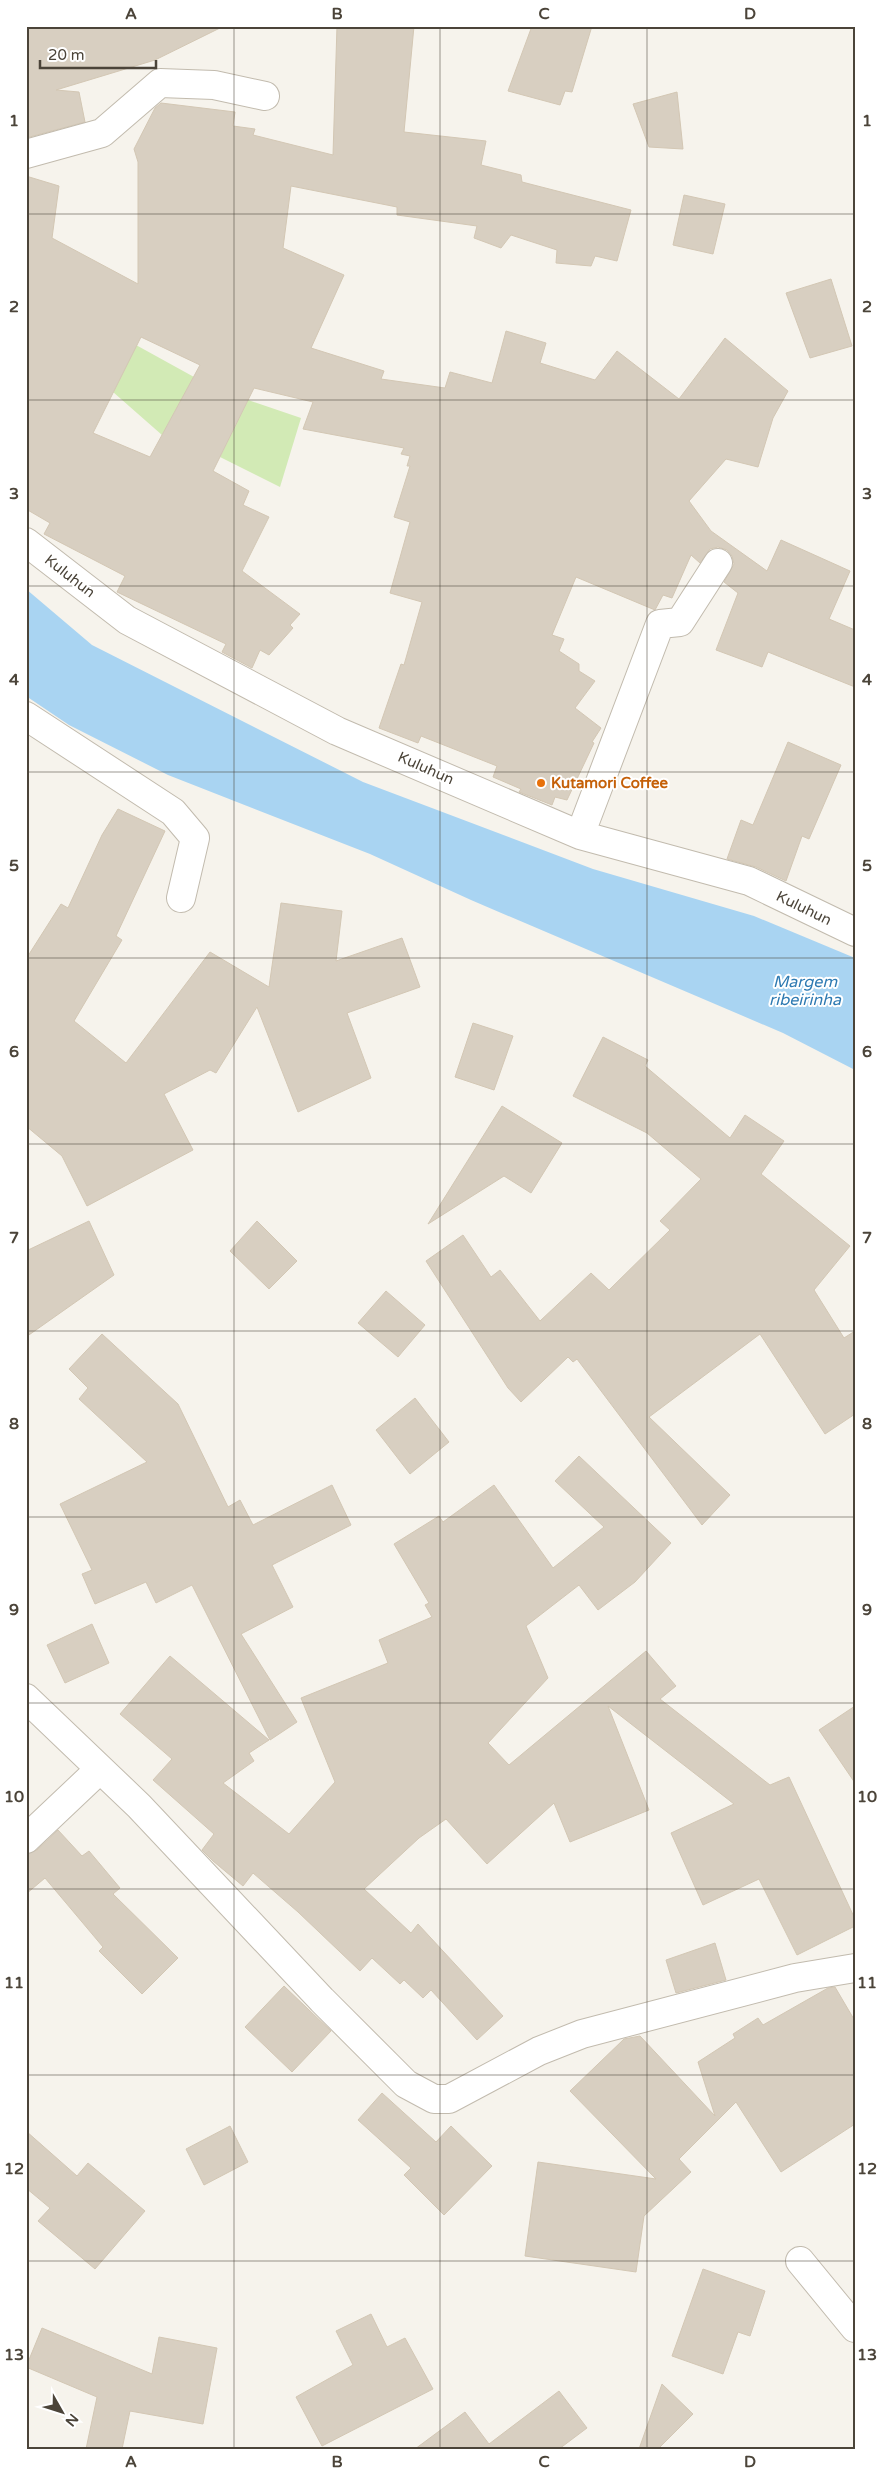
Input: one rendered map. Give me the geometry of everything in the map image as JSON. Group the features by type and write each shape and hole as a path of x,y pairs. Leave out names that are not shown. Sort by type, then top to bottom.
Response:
{"street":[{"path":"26,154 102,134 160,82 214,85 265,96"},
{"name":"Kuluhun","path":"26,542 127,620 337,731 580,835 749,881 855,932"},
{"path":"580,835 660,624 680,622 718,563"},
{"path":"26,716 173,812 195,838 181,898"},
{"path":"26,1698 139,1806 322,2000 406,2084 434,2099 448,2098 539,2051 582,2034 795,1978 855,1968"},
{"path":"26,1839 100,1769"},
{"path":"800,2261 855,2328"}],"green space":[{"path":"136,345 194,377 162,435 113,392"},
{"path":"248,400 301,418 280,487 220,457"}],"water":[{"name":"Margem ribeirinha","path":"26,589 92,645 363,782 593,869 754,916 855,958 855,1070 783,1033 471,900 370,854 168,775 69,725 26,696"}],"building":[{"path":"26,26 224,26 155,60 56,90 79,92 85,122 26,138"},
{"path":"337,26 414,26 404,132 486,141 481,165 521,175 522,182 631,210 617,261 595,256 591,266 556,263 557,250 511,235 501,248 474,238 477,226 397,215 397,207 291,186 283,248 344,275 311,348 384,371 381,379 445,388 450,372 492,383 506,331 546,343 540,363 595,380 617,351 679,399 725,338 788,391 773,418 758,467 726,459 689,501 711,531 767,571 781,540 850,571 829,619 855,630 855,687 768,652 762,667 716,650 738,593 724,582 734,564 732,556 727,550 718,547 710,549 700,563 691,555 672,598 663,595 655,610 576,577 552,635 564,639 559,651 579,664 579,671 595,681 575,708 601,728 592,742 594,743 567,800 555,797 552,805 519,792 521,789 493,777 497,766 421,736 418,743 379,728 401,664 404,665 422,602 390,593 410,522 394,517 410,466 407,466 410,456 401,454 404,448 303,429 313,402 254,388 213,471 249,491 243,505 269,517 242,571 300,614 290,625 293,628 269,655 260,650 252,668 222,652 226,644 117,592 125,576 44,534 50,523 26,509 26,176 59,186 52,238 138,284 138,162 134,149 155,108 161,103 235,112 233,126 255,129 253,135 333,155","holes":["141,337 200,365 150,457 93,433"]},
{"path":"532,26 592,26 572,92 565,91 560,105 508,91"},
{"path":"677,92 683,149 649,147 633,104"},
{"path":"684,195 725,204 713,254 673,245"},
{"path":"831,279 852,346 810,358 786,293"},
{"path":"788,742 841,765 809,839 802,836 786,881 756,867 727,859 741,820 753,825"},
{"path":"118,809 165,831 116,936 122,940 74,1021 126,1063 210,952 269,987 281,903 342,911 336,961 402,938 420,987 347,1013 371,1078 298,1112 257,1007 216,1073 210,1070 164,1094 193,1150 87,1206 62,1156 26,1126 26,959 61,904 68,908 102,835"},
{"path":"473,1023 513,1036 494,1090 455,1077"},
{"path":"603,1037 648,1060 645,1066 730,1138 745,1115 784,1141 761,1174 850,1246 814,1290 844,1338 855,1331 855,1414 825,1434 760,1334 649,1417 730,1495 702,1525 577,1359 573,1362 568,1357 521,1402 508,1388 426,1261 463,1235 491,1277 500,1270 540,1321 591,1273 609,1290 670,1230 660,1221 701,1179 647,1133 573,1096"},
{"path":"502,1106 562,1143 531,1193 504,1176 428,1224"},
{"path":"89,1221 114,1275 26,1337 26,1251"},
{"path":"257,1221 297,1261 269,1289 230,1251"},
{"path":"386,1291 425,1325 398,1357 358,1323"},
{"path":"102,1334 178,1404 228,1507 240,1500 253,1525 332,1485 351,1525 272,1565 293,1607 241,1634 297,1722 270,1740 192,1585 156,1603 146,1582 95,1604 82,1574 92,1570 60,1504 147,1462 79,1399 88,1388 69,1369"},
{"path":"415,1398 449,1442 410,1474 376,1430"},
{"path":"579,1456 671,1543 635,1582 598,1610 579,1585 526,1626 548,1678 488,1743 509,1765 646,1651 676,1686 660,1699 770,1785 789,1777 855,1919 855,1926 797,1955 759,1879 703,1905 671,1833 734,1804 608,1706 649,1810 570,1842 554,1803 487,1864 446,1819 419,1838 364,1889 411,1933 418,1924 503,2016 477,2040 431,1990 423,1998 404,1980 400,1984 372,1958 360,1971 298,1912 253,1873 243,1886 213,1861 202,1850 214,1834 153,1780 172,1759 120,1714 170,1656 269,1740 249,1753 254,1761 223,1783 289,1834 335,1782 301,1698 388,1663 379,1640 432,1617 425,1605 429,1603 394,1544 439,1516 443,1522 494,1485 553,1568 604,1527 555,1481"},
{"path":"92,1624 109,1663 65,1683 47,1645"},
{"path":"855,1706 855,1783 819,1730"},
{"path":"58,1830 82,1856 89,1851 120,1888 113,1894 178,1958 142,1994 99,1951 103,1947 45,1878 26,1894 26,1854 37,1850"},
{"path":"715,1943 726,1980 676,1993 666,1960"},
{"path":"284,1986 331,2031 292,2072 245,2027"},
{"path":"835,1987 855,2021 855,2124 781,2172 736,2102 679,2159 691,2172 644,2216 636,2272 525,2256 538,2162 656,2179 570,2091 624,2039 640,2036 715,2116 698,2062 735,2038 733,2034 758,2018 763,2025 828,1988"},
{"path":"382,2093 436,2142 451,2126 492,2166 444,2215 404,2175 411,2168 358,2120"},
{"path":"230,2126 248,2162 204,2185 186,2149"},
{"path":"26,2131 77,2176 88,2163 145,2211 95,2269 38,2221 50,2208 26,2188"},
{"path":"703,2269 765,2291 750,2336 738,2332 723,2374 672,2356"},
{"path":"371,2314 387,2347 405,2338 433,2389 322,2446 296,2397 353,2365 336,2331"},
{"path":"42,2328 152,2374 159,2337 217,2348 203,2424 130,2411 122,2449 86,2449 97,2397 26,2367"},
{"path":"662,2384 693,2414 658,2449 639,2449"},
{"path":"559,2391 587,2428 559,2449 415,2449 465,2412 489,2444"}],"place":[{"name":"Kutamori Coffee","path":"541,783"}]}
